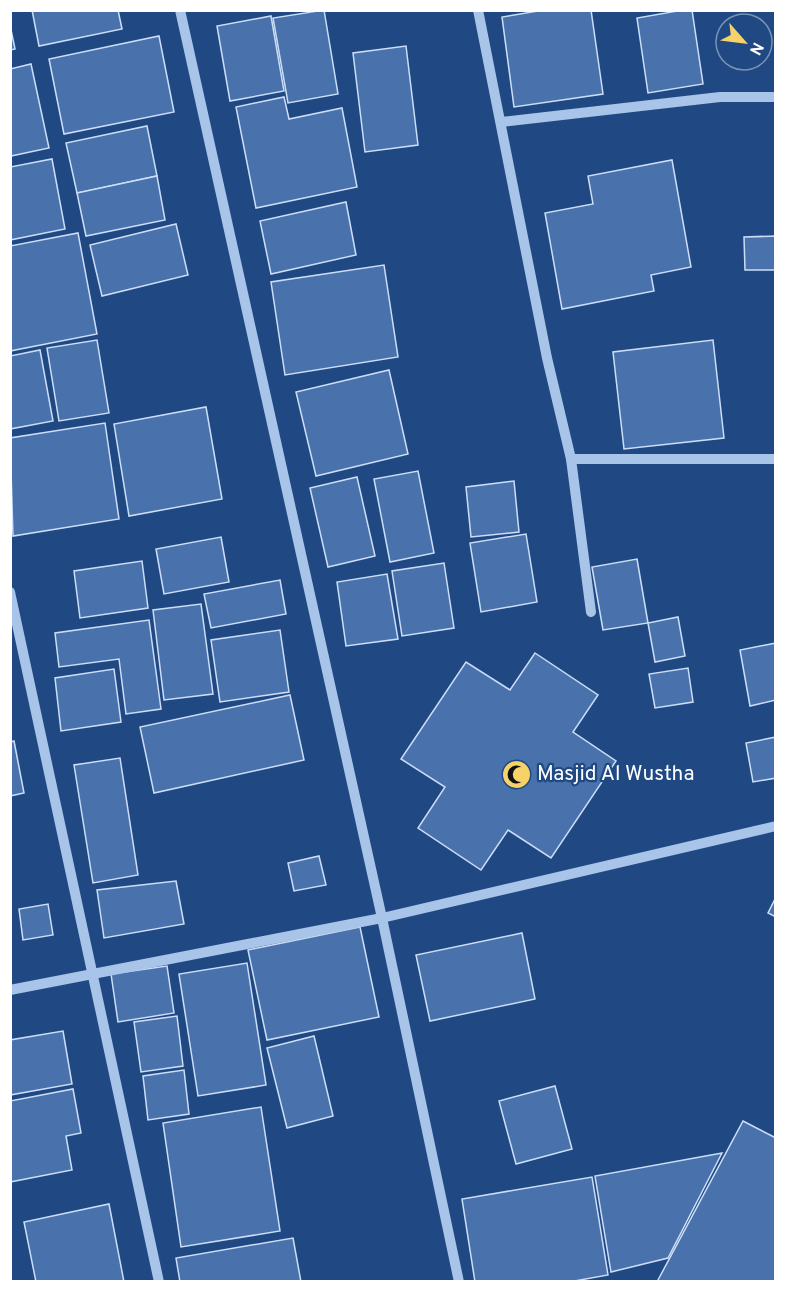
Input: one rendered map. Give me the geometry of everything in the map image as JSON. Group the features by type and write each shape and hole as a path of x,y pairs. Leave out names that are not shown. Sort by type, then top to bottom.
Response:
{"street":[{"path":"180,10 382,918 459,1281"},
{"path":"478,10 547,358 572,459 591,612"},
{"path":"501,123 720,97 776,97"},
{"path":"572,459 776,459"},
{"path":"10,592 159,1281"},
{"path":"10,990 382,918 776,825"}],"building":[{"path":"32,10 118,10 122,29 39,46"},
{"path":"324,10 338,94 288,103 273,18"},
{"path":"544,10 591,10 603,94 514,107 502,17"},
{"path":"692,10 703,84 648,93 637,18"},
{"path":"271,16 284,91 230,101 217,26"},
{"path":"10,25 15,49 10,50"},
{"path":"159,36 174,112 64,134 49,59"},
{"path":"406,46 418,145 365,152 353,53"},
{"path":"31,64 49,148 11,156 10,69"},
{"path":"284,97 289,119 342,108 357,187 256,208 236,107"},
{"path":"147,126 157,176 77,193 66,143"},
{"path":"52,159 65,229 10,240 10,167"},
{"path":"672,160 691,267 651,275 654,291 562,309 545,213 593,204 588,176"},
{"path":"157,176 165,220 86,236 77,193"},
{"path":"346,202 356,255 271,274 260,221"},
{"path":"176,224 188,275 102,296 90,245"},
{"path":"78,233 97,334 10,351 10,246"},
{"path":"776,236 776,270 745,270 744,237"},
{"path":"384,265 398,357 285,375 271,282"},
{"path":"97,340 109,413 59,421 47,348"},
{"path":"713,340 724,438 624,449 613,352"},
{"path":"40,350 53,421 10,429 10,356"},
{"path":"389,370 408,454 316,476 296,392"},
{"path":"206,407 222,499 129,516 114,424"},
{"path":"105,423 119,519 13,536 10,438"},
{"path":"418,471 434,553 390,562 374,479"},
{"path":"357,477 375,556 328,567 310,488"},
{"path":"514,481 519,532 471,537 466,487"},
{"path":"526,534 537,602 481,612 470,543"},
{"path":"221,537 229,582 164,594 156,549"},
{"path":"637,559 648,623 603,630 592,567"},
{"path":"142,561 148,608 80,618 74,571"},
{"path":"444,563 454,628 402,636 392,571"},
{"path":"387,574 398,639 346,646 337,582"},
{"path":"280,580 286,614 211,628 204,594"},
{"path":"201,604 213,694 164,700 153,610"},
{"path":"678,617 685,656 655,662 648,623"},
{"path":"149,620 161,709 126,714 119,659 59,667 55,633"},
{"path":"280,630 289,692 220,702 211,640"},
{"path":"776,643 776,700 750,706 740,650"},
{"name":"Masjid Al Wustha","path":"535,653 598,695 573,732 616,761 551,858 508,830 481,870 418,828 445,787 401,759 466,662 510,690"},
{"path":"688,668 693,702 655,708 649,674"},
{"path":"114,669 121,722 61,731 55,678"},
{"path":"290,695 304,760 154,793 140,727"},
{"path":"776,737 776,778 753,782 746,743"},
{"path":"14,741 24,793 10,796 10,742"},
{"path":"120,758 138,875 93,883 74,765"},
{"path":"319,856 326,885 294,891 288,863"},
{"path":"176,881 184,924 104,938 97,890"},
{"path":"776,897 776,917 768,913"},
{"path":"48,904 53,935 23,940 19,909"},
{"path":"360,927 379,1017 267,1040 248,950"},
{"path":"522,933 535,999 430,1021 416,955"},
{"path":"247,963 266,1085 198,1096 179,974"},
{"path":"167,966 174,1013 118,1022 111,974"},
{"path":"177,1016 183,1066 141,1072 134,1022"},
{"path":"63,1031 72,1084 10,1095 10,1040"},
{"path":"314,1036 333,1116 287,1128 267,1048"},
{"path":"184,1070 189,1114 148,1120 143,1076"},
{"path":"555,1086 572,1149 516,1164 499,1101"},
{"path":"73,1089 81,1133 66,1136 72,1170 10,1182 10,1101"},
{"path":"261,1107 280,1231 181,1247 163,1123"},
{"path":"743,1121 776,1138 776,1282 661,1282 658,1280"},
{"path":"722,1153 668,1258 611,1272 595,1176"},
{"path":"592,1177 608,1275 569,1282 475,1282 462,1199"},
{"path":"109,1204 124,1282 36,1282 24,1222"},
{"path":"293,1238 301,1282 180,1282 176,1258"}],"place":[{"name":"Masjid Al Wustha","path":"516,774"}]}
